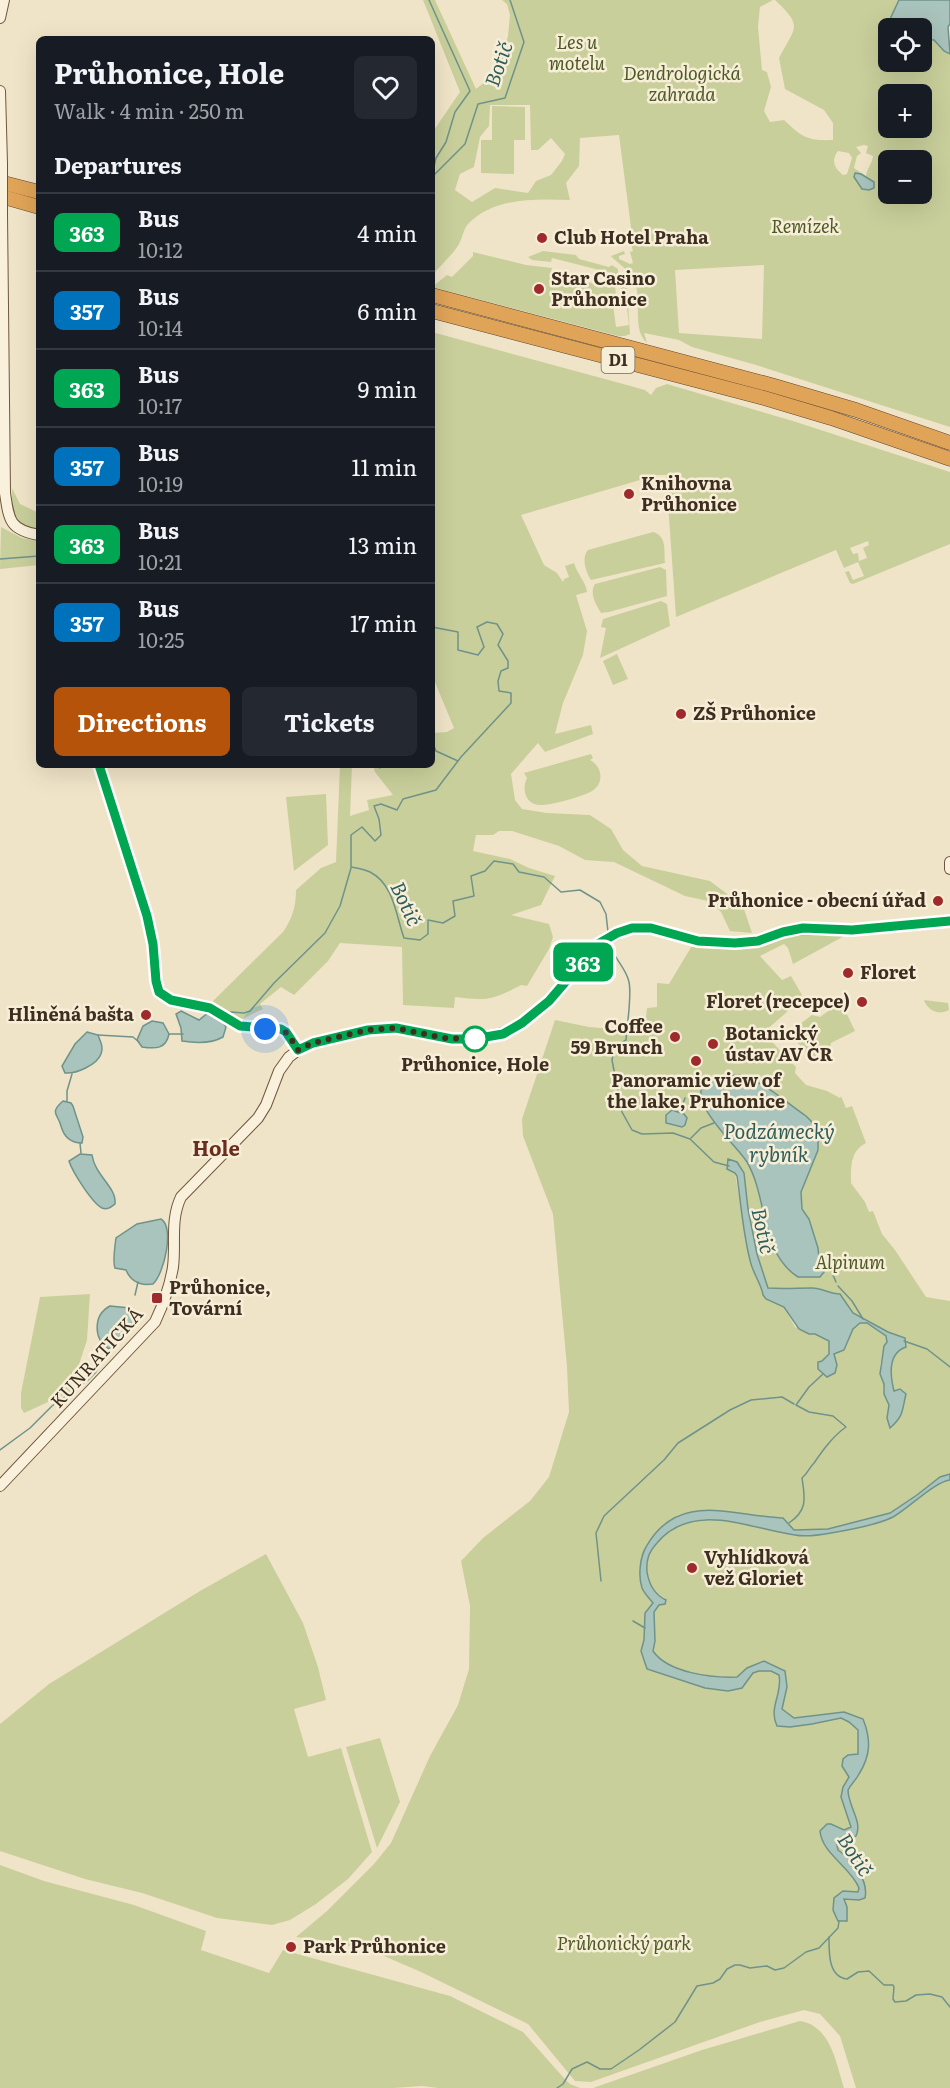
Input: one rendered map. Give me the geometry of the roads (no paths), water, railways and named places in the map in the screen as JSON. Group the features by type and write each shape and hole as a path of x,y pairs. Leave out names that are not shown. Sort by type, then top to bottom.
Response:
{"highway":[{"path":"0,182 36,191"},
{"path":"0,196 36,206"},
{"name":"D1","path":"435,297 771,385 950,443"},
{"name":"D1","path":"435,312 764,398 840,421 950,459"},
{"path":"907,428 950,438"}],"street":[{"path":"0,18 4,0"},
{"path":"0,91 5,493 9,520 15,527 36,535"},
{"path":"100,768 147,916 159,992 171,1000 210,1008 240,1026 281,1029 286,1032 298,1050 313,1043 368,1030 396,1028 452,1039 474,1039 503,1034 522,1023 549,1001 603,941 635,927 651,928 698,941 735,943 758,941 803,928 852,930 950,921"},
{"path":"950,862 950,869"},
{"name":"KUNRATICKÁ","path":"0,1486 156,1322 173,1268 173,1228 177,1207 187,1190 258,1118 266,1105 279,1071 289,1057 298,1050"}],"water":[{"path":"899,0 950,0 948,27 950,54 932,40 932,18 891,17"},
{"path":"855,173 874,182 874,188 862,189 854,177"},
{"path":"181,1011 199,1020 209,1012 220,1017 226,1027 223,1037 208,1042 182,1041 181,1028 176,1014"},
{"path":"152,1021 163,1023 169,1034 168,1039 160,1047 142,1047 137,1040 143,1026"},
{"path":"87,1032 98,1035 102,1046 99,1058 86,1068 65,1073 62,1066 75,1044"},
{"name":"Podzámecký rybník","path":"738,1075 756,1082 782,1098 806,1116 818,1133 818,1150 801,1192 802,1209 809,1219 818,1248 820,1268 824,1272 820,1277 798,1277 786,1267 777,1254 766,1224 754,1176 747,1162 706,1110 701,1088 707,1079"},
{"path":"63,1101 73,1106 83,1137 82,1143 71,1141 62,1130 55,1111"},
{"path":"672,1110 684,1114 687,1118 685,1125 682,1127 666,1123 666,1115"},
{"path":"80,1154 92,1155 97,1169 113,1192 115,1204 111,1207 104,1209 98,1205 74,1172 69,1161"},
{"path":"728,1159 737,1162 744,1173 757,1254 768,1288 816,1288 840,1294 853,1313 888,1332 905,1338 906,1347 900,1350 893,1359 891,1372 894,1391 900,1389 906,1394 900,1416 890,1428 887,1418 889,1405 880,1374 884,1346 887,1342 886,1336 867,1323 860,1323 853,1329 844,1350 834,1354 837,1365 835,1373 827,1377 818,1369 818,1362 829,1354 829,1341 799,1329 784,1307 766,1299 763,1295 751,1265 737,1176 727,1169"},
{"path":"161,1219 165,1224 168,1240 161,1271 153,1284 140,1284 130,1278 126,1270 115,1268 116,1238 137,1224"},
{"path":"110,1306 130,1308 134,1319 128,1332 109,1349 100,1339 97,1327 100,1315"},
{"path":"950,1474 950,1480 937,1485 893,1517 871,1525 827,1534 803,1536 723,1521 705,1520 687,1523 671,1530 654,1546 648,1559 647,1572 651,1585 666,1600 665,1604 659,1605 654,1612 653,1651 660,1658 691,1673 727,1677 737,1677 747,1668 764,1661 785,1671 787,1687 782,1709 794,1718 844,1712 863,1719 868,1740 868,1754 858,1776 848,1790 858,1831 856,1836 836,1840 838,1850 854,1865 862,1878 866,1891 865,1898 844,1899 847,1907 847,1921 838,1921 833,1910 834,1898 843,1891 858,1892 859,1888 850,1873 826,1847 820,1831 827,1824 844,1830 851,1827 841,1797 843,1787 849,1777 842,1766 843,1759 848,1755 858,1754 858,1730 841,1718 790,1727 777,1726 774,1713 780,1682 779,1675 771,1671 753,1673 742,1688 728,1691 705,1688 647,1669 641,1651 644,1640 645,1613 653,1603 642,1588 640,1572 642,1556 659,1529 674,1518 690,1512 726,1511 783,1518 794,1530 828,1529 890,1513 940,1477"}],"waterway":[{"path":"429,0 470,91 455,112 446,142 435,162"},
{"name":"Botič","path":"435,174 465,144 478,104 505,98 524,42 510,0"},
{"path":"0,559 36,556"},
{"name":"Botič","path":"435,628 458,632 458,650 478,655 484,647 477,627 487,622 497,624 503,634 498,645 508,661 508,668 501,671 498,681 499,691 511,693 511,703 461,757 436,790 403,799 397,810 381,804 374,806 379,819 381,835 375,841 362,827 351,835 351,867 370,872 384,884 393,901 404,938 420,940 428,934 428,920 443,923 455,916 453,901 474,896 471,876 485,871 494,861 513,864 519,872 544,877 561,892 580,890 600,902 606,914 608,932"},
{"path":"435,748 458,761"},
{"path":"228,1013 250,1011 274,983 325,933 340,906 351,868"},
{"name":"Botič","path":"610,943 613,953 625,972 630,988 626,1040 615,1047 612,1060 622,1112 632,1130 642,1134 673,1133 690,1139 714,1162 729,1166"},
{"path":"169,1034 183,1034"},
{"path":"98,1035 133,1037 139,1042"},
{"path":"67,1101 67,1091 72,1074"},
{"path":"680,1112 685,1098"},
{"name":"Botič","path":"691,1138 701,1128 714,1123"},
{"path":"80,1143 81,1153"},
{"name":"Botič","path":"830,1268 836,1282"},
{"path":"135,1295 138,1282"},
{"name":"Botič","path":"838,1286 852,1301 863,1319"},
{"name":"Botič","path":"904,1341 927,1349 950,1367"},
{"path":"0,1450 30,1428 52,1406 87,1381 96,1372 108,1350"},
{"name":"Botič","path":"789,1523 799,1513 804,1503 802,1478 828,1444 846,1427 833,1416 809,1412 796,1405 809,1387 823,1374"},
{"name":"Botič","path":"601,1581 596,1533 604,1516 664,1460 678,1443 730,1410 751,1400 782,1397 794,1404"},
{"name":"Botič","path":"633,1621 645,1628"},
{"name":"Botič","path":"557,2088 563,2084 572,2069 587,2062 600,2069 611,2069 639,2050 675,2022 697,1986 713,1983 720,1979 727,1969 735,1965 750,1968 767,1966 775,1970 784,1968 806,1952 819,1948 838,1928 839,1921"},
{"path":"829,1937 831,1963 836,1974 841,1977 847,1979 858,1972 869,1971 884,1985 893,1985 895,2002 906,2001 916,1995 930,1994 942,1997 950,2007"}],"place":[{"name":"Club Hotel Praha","path":"542,238"},
{"name":"Star Casino Průhonice","path":"539,289"},
{"name":"Knihovna Průhonice","path":"629,494"},
{"name":"ZŠ Průhonice","path":"681,714"},
{"name":"Průhonice - obecní úřad","path":"938,901"},
{"name":"Floret","path":"848,973"},
{"name":"Floret (recepce)","path":"862,1002"},
{"name":"Hliněná bašta","path":"146,1015"},
{"name":"Coffee 59 Brunch","path":"675,1037"},
{"name":"Průhonice, Hole","path":"475,1039"},
{"name":"Botanický ústav AV ČR","path":"713,1044"},
{"name":"Panoramic view of the lake, Pruhonice","path":"696,1061"},
{"name":"Průhonice, Tovární","path":"157,1298"},
{"name":"Vyhlídková vež Gloriet","path":"692,1568"},
{"name":"Park Průhonice","path":"291,1947"}],"district":[{"name":"Hole","path":"216,1149"}],"park label":[{"name":"Les u motelu","path":"577,53"},
{"name":"Dendrologická zahrada","path":"682,84"},
{"name":"Remízek","path":"805,227"},
{"name":"Alpinum","path":"850,1263"},
{"name":"Průhonický park","path":"624,1944"}]}
